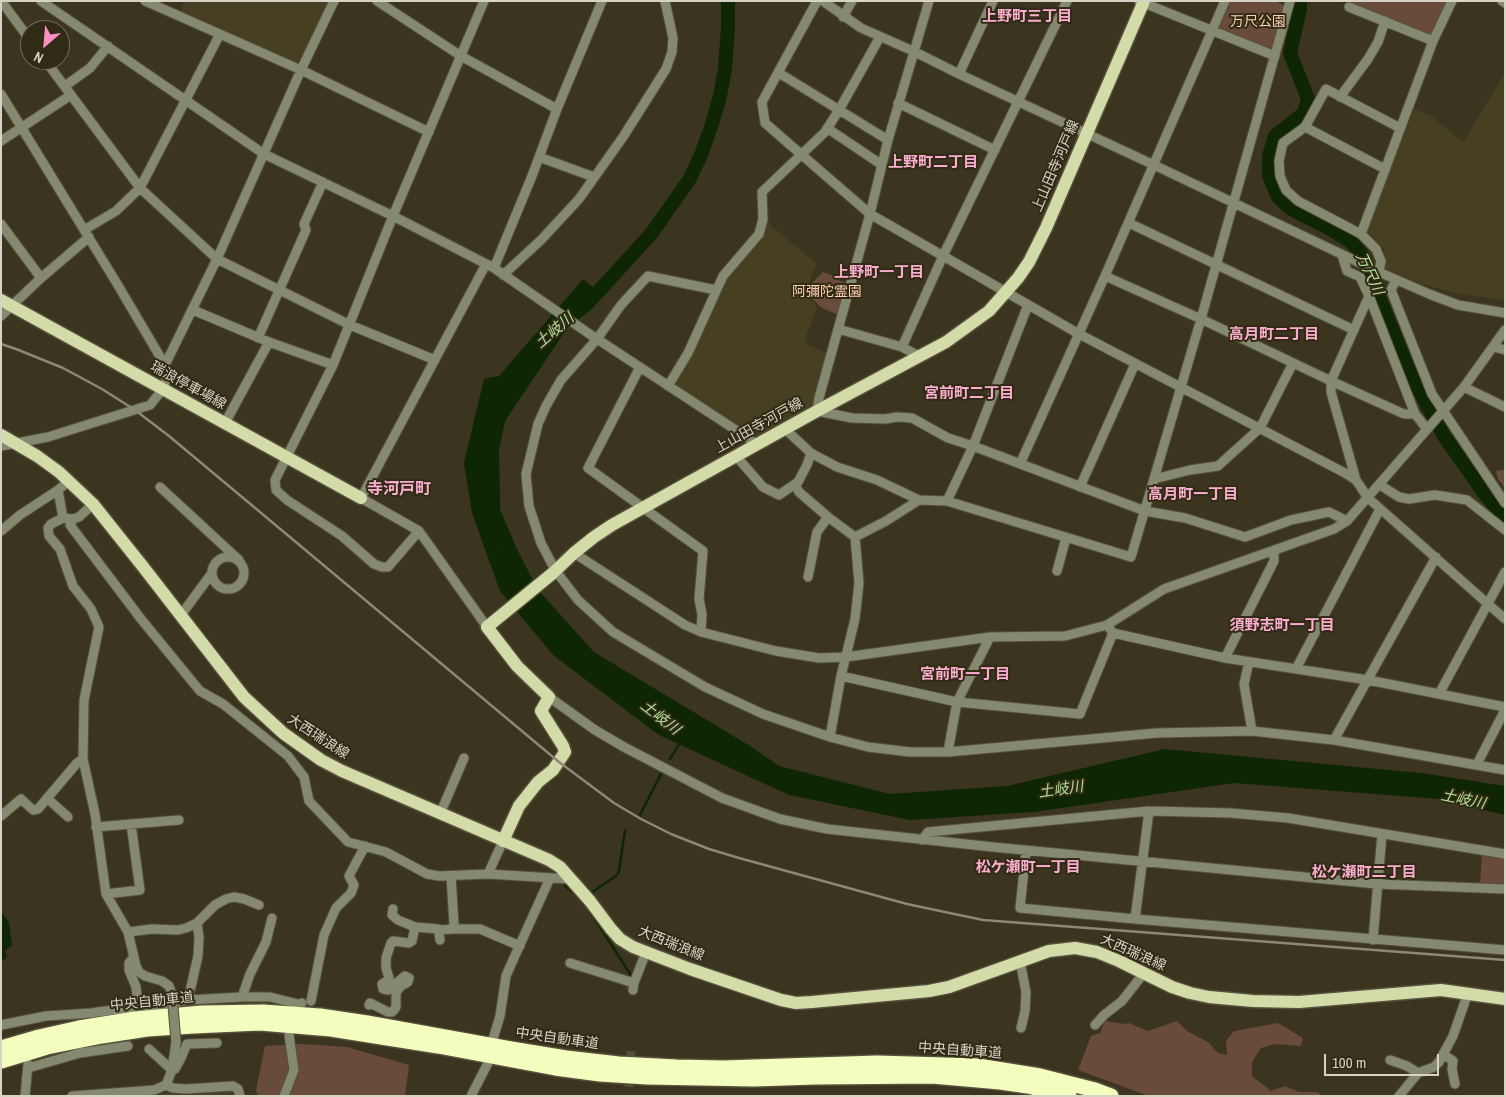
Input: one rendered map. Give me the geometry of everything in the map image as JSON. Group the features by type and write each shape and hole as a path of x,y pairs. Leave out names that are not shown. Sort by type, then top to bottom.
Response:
{"highway":[{"name":"中央自動車道","path":"1,1048 79,1028 135,1019 202,1013 263,1012 367,1022 538,1053 619,1064 723,1068 877,1064 978,1066 1040,1076 1111,1096"},
{"name":"中央自動車道","path":"1,1060 47,1047 102,1036 193,1026 260,1023 331,1029 438,1046 555,1068 600,1074 656,1078 754,1080 815,1077 932,1076 1028,1086 1069,1096"}],"main road":[{"name":"上山田寺河戸線","path":"487,627 600,533 757,444 946,342 989,311 1018,278 1029,262 1046,228 1142,2"},
{"name":"瑞浪停車場線","path":"7,303 361,498"},
{"name":"大西瑞浪線","path":"1,435 37,456 69,481 93,504 181,615 231,682 282,733 321,760 342,771 555,863 590,901 620,939 646,952 767,996 796,1003 929,991 948,987 1049,951 1074,948 1098,952 1172,987 1209,997 1253,1001 1298,1002 1441,990 1505,1000"},
{"path":"487,627 517,666 549,697 541,711 565,752 553,770 538,782 520,806 503,840"}],"street":[{"path":"145,1 301,70 429,132"},
{"path":"165,365 217,259 301,70 334,1"},
{"path":"377,1 461,56 556,109"},
{"path":"419,530 388,567 382,567 374,564 342,536 286,500 276,490 275,480 333,365 393,216 484,1"},
{"path":"487,627 419,530 361,498 435,360 490,266 539,157 556,109 602,1"},
{"path":"503,275 541,240 579,199 633,122 666,69 672,52 673,38 665,1"},
{"path":"817,1 762,102 765,123 870,214 1079,334 1345,472 1356,480"},
{"path":"823,1 861,28 1396,280 1458,305 1505,313"},
{"path":"844,17 852,1"},
{"path":"929,1 888,140 870,214 819,398 818,411 852,418 886,420 897,417 912,418 948,438 1145,511 1185,518 1245,537 1290,520 1329,512 1348,521"},
{"path":"959,74 993,1"},
{"path":"902,347 943,256 1067,1"},
{"path":"1020,464 1129,223 1225,1"},
{"path":"785,429 811,453 837,467 877,480 919,500 947,501 1131,557 1217,264 1290,1"},
{"path":"1361,234 1433,42 1452,1"},
{"path":"3,2 20,26"},
{"path":"43,2 264,154 393,216 490,266 757,444"},
{"path":"1142,2 1275,56"},
{"path":"1349,7 1433,42"},
{"path":"1340,97 1368,59 1378,42 1385,21"},
{"path":"1,316 7,303 41,278 87,234 116,211 140,188 220,34"},
{"path":"668,386 688,353 723,276 759,234 764,219 762,192 802,155 827,128 880,37"},
{"path":"65,86 90,68 108,46"},
{"path":"53,70 140,188 217,259 350,324 435,360"},
{"path":"779,72 888,140"},
{"path":"1379,272 1381,261 1376,249 1361,234 1298,201 1286,190 1280,176 1279,161 1283,143 1305,127 1326,89 1400,128"},
{"path":"1,94 165,365 166,379 163,390 150,405 48,438 1,446"},
{"path":"1,141 71,95"},
{"path":"898,104 994,150"},
{"path":"1305,127 1385,170"},
{"path":"827,128 882,165"},
{"path":"539,157 594,178"},
{"path":"258,338 306,230 304,224 323,182"},
{"path":"1129,223 1354,330"},
{"path":"1,224 41,278"},
{"path":"1342,255 1347,271 1360,277 1415,414 1428,429"},
{"path":"716,290 648,276 594,337 561,380 538,424 526,474 529,506 541,543 554,572 578,600 613,632 705,687 763,714 830,737 868,747 910,752 948,752 1157,733 1252,731 1334,740 1505,770"},
{"path":"1105,276 1404,414 1415,414"},
{"path":"1396,280 1391,290 1432,394 1505,502"},
{"path":"1369,296 1331,381 1330,392 1356,480 1368,498 1505,619"},
{"path":"947,501 973,446 1028,305"},
{"path":"193,310 258,338 333,365"},
{"path":"838,329 902,347 919,356"},
{"path":"574,553 685,625 701,632 776,651 819,658 990,637 1065,636 1106,625 1164,589 1334,529 1348,521 1464,387 1505,330"},
{"path":"225,423 269,342"},
{"path":"1494,347 1505,350"},
{"path":"1154,479 1190,470 1218,466 1260,428 1293,363"},
{"path":"1080,487 1136,364"},
{"path":"640,367 588,468 644,507 703,552 699,599 702,614 701,632"},
{"path":"1464,387 1505,407"},
{"path":"736,456 763,487 779,495 795,485 807,465 811,453"},
{"path":"1,531 20,515 69,481"},
{"path":"795,485 799,492 828,518 856,537"},
{"path":"1380,485 1399,497 1409,499 1435,495 1467,500 1505,530"},
{"path":"160,487 239,560 244,569 243,580 231,589 220,587 212,573"},
{"path":"58,490 63,518"},
{"path":"856,537 919,500"},
{"path":"72,1096 154,1090 166,1085 172,1070 176,1042 172,994 169,986 162,981 144,976 139,972 128,932 106,894 95,814 83,759 84,700 99,627 92,609 74,586 60,549 49,536 48,528 51,524 63,518 73,519 79,517 93,504"},
{"path":"1296,669 1380,509"},
{"path":"808,577 817,532 828,518"},
{"path":"73,519 70,524 188,678 200,691 223,704 288,756 304,777 309,801 348,842 386,852 427,874 439,876 488,874 570,879"},
{"path":"830,737 841,676 855,620 859,583 856,537"},
{"path":"1057,571 1066,538"},
{"path":"1225,658 1274,561 1274,550"},
{"path":"181,615 212,573 215,563 229,557 239,560"},
{"path":"1334,740 1436,557"},
{"path":"1439,694 1505,572"},
{"path":"1106,625 1113,633 1225,658 1368,680 1505,708 1476,764"},
{"path":"841,676 957,702 1080,714 1113,633"},
{"path":"948,752 957,702 990,637"},
{"path":"1249,662 1244,684 1252,731"},
{"path":"549,697 595,730 706,790 749,809 780,819 827,829 1026,851 1377,884 1505,889"},
{"path":"255,730 264,717"},
{"path":"440,814 464,758"},
{"path":"1,816 21,798 33,810 38,809 77,763 83,759"},
{"path":"47,798 68,817"},
{"path":"922,840 928,832 1149,811 1230,813 1288,818 1505,854"},
{"path":"1135,919 1149,811"},
{"path":"96,827 179,820"},
{"path":"106,894 140,890 131,824"},
{"path":"1374,940 1382,834"},
{"path":"488,874 503,840"},
{"path":"1,1025 46,1016 91,1013 188,1000 270,997 298,1004 306,1002 324,935 336,908 351,892 354,885 349,876 365,846"},
{"path":"1026,851 1020,908 1505,950"},
{"path":"451,876 454,925 452,929"},
{"path":"493,1038 500,1016 506,976 550,878"},
{"path":"128,932 186,928 197,923 215,905 234,897 259,905"},
{"path":"393,909 392,915 394,917 415,927 441,930 480,929 520,946"},
{"path":"242,997 250,974 266,942 272,918"},
{"path":"188,1000 198,956 199,937 197,923"},
{"path":"369,1005 370,1003 388,1012 392,1012 396,1007 396,992 408,982 409,978 406,976 388,990 384,989 382,984 390,978 386,968 386,958 393,941 410,943 412,941 415,927"},
{"path":"440,940 439,933 441,930"},
{"path":"570,963 634,987 646,952"},
{"path":"134,957 129,963 129,970 136,987 134,1007"},
{"path":"1020,961 1026,992 1021,1028"},
{"path":"1095,1025 1104,1014 1122,1001 1144,973"},
{"path":"1399,1096 1418,1073 1434,1067 1443,1054 1452,1036 1468,993"},
{"path":"28,1019 28,1030"},
{"path":"284,1096 294,1070 289,1035"},
{"path":"172,1070 180,1060 187,1044 216,1043"},
{"path":"25,1096 28,1065 80,1053 128,1046"},
{"path":"148,1049 172,1070"},
{"path":"1443,1054 1453,1061 1452,1069 1455,1084"},
{"path":"1390,1060 1407,1066 1418,1073"},
{"path":"471,1096 488,1063"},
{"path":"166,1085 173,1088 186,1089 232,1086 238,1090 240,1096"}],"shaded area":[{"path":"185,1 329,1 299,65 178,16"},
{"path":"1505,73 1505,298 1502,300 1459,294 1422,284 1385,268 1384,249 1367,230 1414,109 1430,115 1463,142"},
{"path":"763,219 817,264 811,276 807,294 817,307 805,339 808,345 831,355 817,411 757,444 668,386 716,290 760,237"},
{"path":"241,1089 240,1096 113,1096"}],"green space":[{"name":"万尺公園","path":"1228,1 1274,1 1284,5 1273,51 1217,28"},
{"path":"1345,1 1448,1 1433,34 1428,35"},
{"name":"阿彌陀霊園","path":"823,272 846,283 839,315 822,308 809,296 811,284"},
{"path":"1505,469 1505,488 1498,479 1496,471"},
{"path":"1482,854 1505,858 1505,885 1480,885"},
{"path":"1105,1021 1129,1023 1148,1031 1177,1021 1187,1031 1208,1042 1218,1053 1227,1055 1226,1041 1234,1031 1278,1023 1303,1038 1301,1046 1275,1044 1261,1048 1252,1062 1252,1076 1271,1091 1285,1086 1299,1092 1316,1092 1324,1096 1149,1096 1078,1070 1091,1036 1100,1033"},
{"path":"302,1044 347,1047 409,1065 405,1096 258,1096 256,1090 265,1046"}],"water":[{"path":"583,279 594,288 505,421 499,450 501,549 594,652 750,746 779,766 890,794 1007,786 1165,749 1421,773 1505,786 1505,815 1439,799 1234,783 1034,812 910,820 789,795 659,735 553,655 500,591 472,513 464,463 484,379 499,376"},
{"path":"1,912 9,922 12,945 5,951 7,956 1,961"}],"waterway":[{"name":"土岐川","path":"564,321 586,305 651,234 689,180 701,155 720,96 725,69 728,1"},
{"name":"万尺川","path":"1300,1 1300,9 1290,53 1308,99 1304,113 1275,136 1269,156 1269,176 1278,197 1291,209 1350,241 1361,253 1410,373 1444,436 1484,493 1505,518"},
{"name":"土岐川","path":"494,513 527,584"},
{"path":"670,759 680,743"},
{"path":"640,815 661,774"},
{"path":"591,893 617,875 625,830"},
{"path":"565,886 577,895"},
{"path":"591,913 632,977"}],"tunnel":[{"path":"629,1087 631,1047"}],"railway":[{"path":"1,344 63,368 102,389 135,410 169,436 559,762 614,803 671,834 739,858 907,904 983,920 1505,960"}],"district":[{"name":"上野町三丁目","path":"1027,17"},
{"name":"上野町二丁目","path":"933,163"},
{"name":"上野町一丁目","path":"879,273"},
{"name":"高月町二丁目","path":"1274,335"},
{"name":"宮前町二丁目","path":"969,394"},
{"name":"寺河戸町","path":"399,490"},
{"name":"高月町一丁目","path":"1193,495"},
{"name":"須野志町一丁目","path":"1282,626"},
{"name":"宮前町一丁目","path":"965,675"},
{"name":"松ケ瀬町一丁目","path":"1028,868"},
{"name":"松ケ瀬町二丁目","path":"1364,873"}]}
